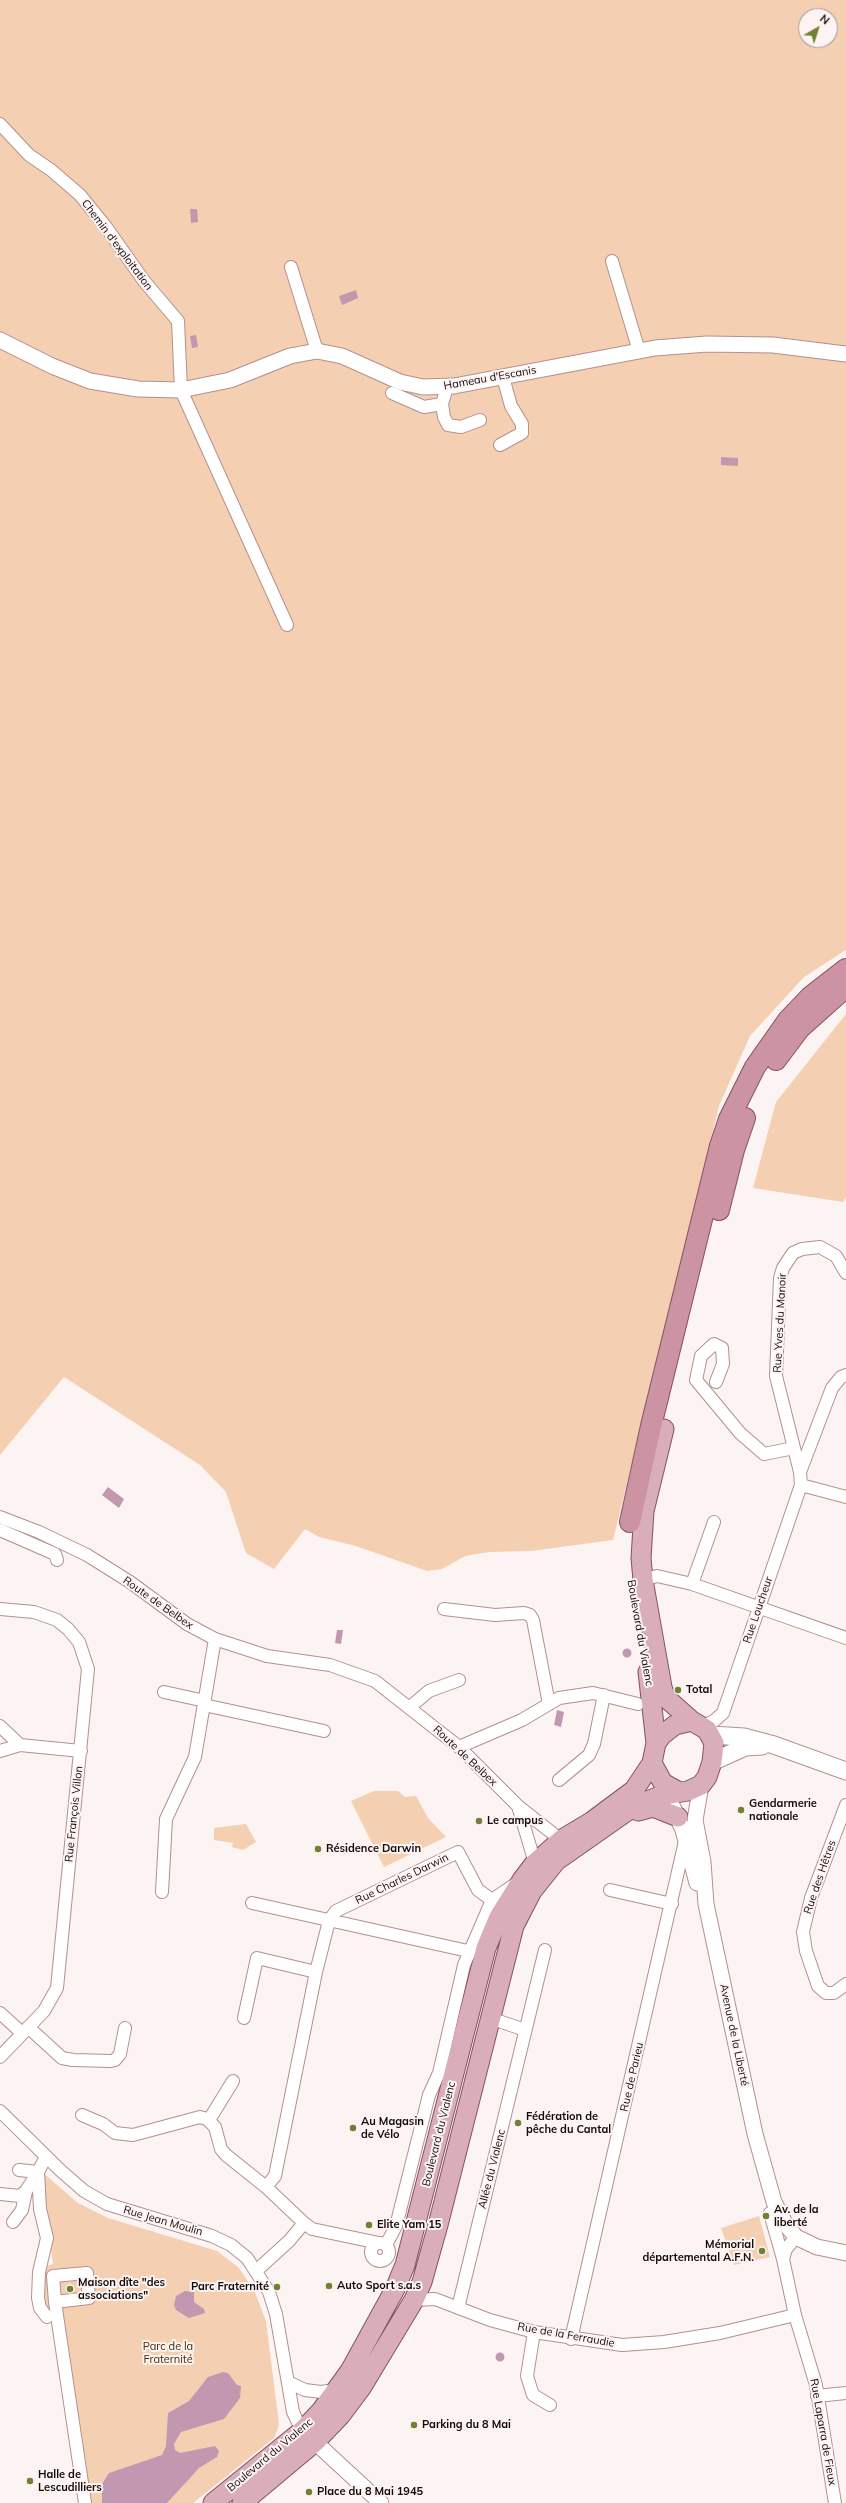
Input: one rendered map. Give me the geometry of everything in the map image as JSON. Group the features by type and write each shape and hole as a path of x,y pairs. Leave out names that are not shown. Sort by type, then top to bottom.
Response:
{"highway":[{"path":"630,1522 651,1426 720,1146 729,1119 754,1067 788,1020 810,997 846,968"},
{"path":"664,1429 734,1150 743,1123 755,1095 784,1047 818,1010 846,987"}],"main road":[{"path":"664,1429 644,1511 641,1558 642,1580 665,1697 702,1727 715,1750 707,1778 701,1784 670,1790 652,1763 656,1743 668,1729 683,1722 702,1727 744,1737 774,1745 846,1770"},
{"name":"Boulevard du Vialenc","path":"630,1522 631,1584 649,1675 656,1743"},
{"path":"712,1762 745,1747 774,1745"},
{"name":"Boulevard du Vialenc","path":"242,2503 309,2437 336,2390 374,2330 405,2265 450,2076 486,1948 499,1917 522,1880 535,1864 561,1840 591,1822 634,1790 652,1763"},
{"name":"Boulevard du Vialenc","path":"213,2503 340,2416 361,2388 414,2300 422,2282 514,1926 532,1891 556,1861 636,1805 670,1790"},
{"path":"616,1818 653,1807 678,1817"}],"street":[{"name":"Chemin d'exploitation","path":"0,124 29,155 51,170 80,195 106,227 144,281 178,321 181,390"},
{"path":"612,261 638,351"},
{"path":"291,267 317,351"},
{"name":"Hameau d'Escanis","path":"0,340 52,366 90,381 138,389 181,390 230,380 290,356 317,351 342,356 400,382 423,387 447,387 638,351 707,344 773,344 846,354"},
{"path":"500,445 522,433 522,424 511,406 503,377"},
{"path":"447,387 442,404 444,417 448,425 461,427 480,420"},
{"path":"181,390 287,625"},
{"path":"392,393 424,407 442,404"},
{"name":"Rue Yves du Manoir","path":"801,1485 800,1472 776,1376 780,1278 783,1268 798,1251 820,1247 836,1256 846,1273"},
{"path":"716,1382 723,1364 722,1348 714,1344 701,1356 696,1380 740,1433 764,1454 794,1448"},
{"path":"800,1472 832,1388 841,1377 846,1375"},
{"path":"801,1485 846,1497"},
{"name":"Rue Loucheur","path":"702,1727 714,1721 722,1713 801,1485"},
{"name":"Route de Belbex","path":"0,1517 39,1532 86,1555 130,1582 187,1624 215,1639 267,1656 330,1665 353,1671 375,1681 459,1747 518,1806 561,1840"},
{"path":"692,1584 714,1522"},
{"path":"0,1530 55,1554 57,1560"},
{"path":"34,1545 39,1532"},
{"path":"642,1580 657,1576 692,1584 758,1609 846,1638"},
{"name":"Rue François Villon","path":"0,1608 46,1615 68,1629 79,1642 88,1669 59,1980 52,1999 0,2057"},
{"path":"444,1609 495,1614 524,1613 530,1615 533,1620 549,1704"},
{"path":"162,1892 166,1819 194,1757 215,1639"},
{"path":"410,1707 429,1691 459,1680"},
{"path":"164,1692 204,1703 324,1731"},
{"path":"459,1747 517,1722 559,1698 577,1694 604,1695 638,1704"},
{"path":"559,1780 589,1755 594,1744 604,1695"},
{"path":"0,1726 20,1746"},
{"path":"0,1751 20,1746 81,1751"},
{"name":"Avenue de la Liberté","path":"701,1784 694,1820 701,1898 706,1904 762,2165 780,2216 792,2241"},
{"name":"Avenue de la Liberté","path":"670,1790 678,1817 698,1866"},
{"name":"Rue des Hêtres","path":"846,1805 811,1898 804,1932 806,1951 818,1986 826,1994 834,1993 846,1984"},
{"name":"Route de Belbex","path":"518,1806 535,1864"},
{"name":"Rue de Parieu","path":"571,2338 686,1838"},
{"name":"Rue Charles Darwin","path":"329,1921 336,1911 458,1852 478,1890 492,1900"},
{"path":"676,1886 698,1866"},
{"path":"382,2244 396,2226 429,2095 439,2073 468,1951 492,1900 522,1880"},
{"path":"610,1890 672,1904"},
{"path":"252,1903 468,1951"},
{"path":"266,2188 275,2176 316,1972 329,1921"},
{"name":"Allée du Vialenc","path":"458,2308 545,1950"},
{"path":"244,2018 257,1958 316,1972"},
{"path":"0,2012 62,2058 73,2060 104,2061 118,2058 125,2028"},
{"path":"490,2018 525,2030"},
{"path":"448,2033 449,2046 444,2069 450,2076"},
{"path":"209,2120 233,2081"},
{"name":"Rue Jean Moulin","path":"0,2111 46,2157 84,2191 107,2204 212,2236 247,2258 269,2292 276,2314 293,2412 309,2437 381,2503"},
{"path":"82,2115 103,2124 114,2133 134,2135 200,2117 209,2120 215,2127 221,2149 226,2155 312,2229 327,2232 382,2244 389,2253 386,2258 378,2261 354,2242 327,2232"},
{"path":"13,2222 22,2210 25,2196 46,2157"},
{"name":"Avenue de la Liberté","path":"762,2165 762,2179 783,2259 795,2315"},
{"path":"19,2170 38,2172"},
{"path":"38,2172 42,2218 47,2238 40,2272 38,2298 40,2308 47,2317"},
{"path":"0,2194 25,2196"},
{"path":"25,2196 36,2216 42,2218"},
{"name":"Avenue de la Liberté","path":"770,2213 775,2226 792,2241"},
{"path":"256,2271 289,2241 304,2223"},
{"path":"783,2259 792,2241 845,2253"},
{"path":"422,2282 435,2299"},
{"name":"Rue de la Ferraudie","path":"414,2300 435,2299 490,2320 534,2332 598,2343 639,2345 720,2333 795,2315"},
{"path":"55,2302 85,2503"},
{"name":"Rue Laparra de Fieux","path":"795,2315 817,2396 835,2503"},
{"path":"534,2332 527,2376 533,2395 550,2406"},
{"path":"288,2382 310,2390 321,2392 336,2390"},
{"path":"817,2396 846,2393"}],"green space":[{"path":"0,0 846,0 846,950 804,977 750,1036 719,1106 613,1540 531,1551 489,1552 465,1556 442,1569 427,1571 356,1546 319,1537 305,1529 274,1569 246,1553 226,1492 200,1465 64,1377 0,1455"},
{"path":"846,1014 846,1197 843,1202 753,1188 776,1102"},
{"path":"374,1791 398,1791 405,1797 416,1796 428,1818 446,1837 384,1867 351,1801"},
{"path":"246,1824 256,1842 243,1850 232,1847 233,1843 214,1840 214,1828"},
{"name":"Parc de la Fraternité","path":"41,2171 78,2203 108,2218 217,2251 238,2267 254,2290 266,2321 279,2424 277,2431 274,2438 193,2503 87,2503 60,2313 49,2314 44,2309 41,2273 47,2266 53,2264"},
{"path":"759,2216 770,2257 734,2265 721,2228"}],"shaded area":[{"path":"190,209 197,209 198,222 191,223"},
{"path":"356,290 358,298 342,305 339,296"},
{"path":"196,335 198,347 192,348 190,336"},
{"path":"721,457 738,458 738,466 721,465"},
{"path":"108,1487 124,1499 119,1508 102,1495"},
{"path":"337,1630 343,1630 341,1644 335,1643"},
{"path":"627,1648 632,1653 627,1658 622,1653"},
{"path":"557,1710 564,1712 561,1727 554,1725"},
{"path":"185,2291 194,2292 194,2302 204,2309 205,2313 189,2318 176,2310 174,2305 176,2296"},
{"path":"500,2352 505,2357 500,2362 495,2357"},
{"path":"223,2372 228,2373 237,2385 241,2386 240,2398 224,2419 181,2432 174,2444 175,2450 180,2453 215,2446 219,2451 217,2457 199,2468 167,2503 102,2503 102,2484 109,2473 162,2455 166,2446 168,2413 189,2401 208,2377"}],"place":[{"name":"Total","path":"678,1690"},
{"name":"Gendarmerie nationale","path":"741,1810"},
{"name":"Le campus","path":"479,1821"},
{"name":"Résidence Darwin","path":"318,1849"},
{"name":"Fédération de pêche du Cantal","path":"518,2123"},
{"name":"Au Magasin de Vélo","path":"353,2128"},
{"name":"Av. de la liberté","path":"766,2216"},
{"name":"Elite Yam 15","path":"369,2225"},
{"name":"Mémorial départemental A.F.N.","path":"762,2251"},
{"name":"Auto Sport s.a.s","path":"329,2286"},
{"name":"Parc Fraternité","path":"277,2287"},
{"name":"Maison dîte \"des associations\"","path":"70,2289"},
{"name":"Parking du 8 Mai","path":"414,2425"},
{"name":"Halle de Lescudilliers","path":"30,2481"},
{"name":"Place du 8 Mai 1945","path":"309,2492"}]}
